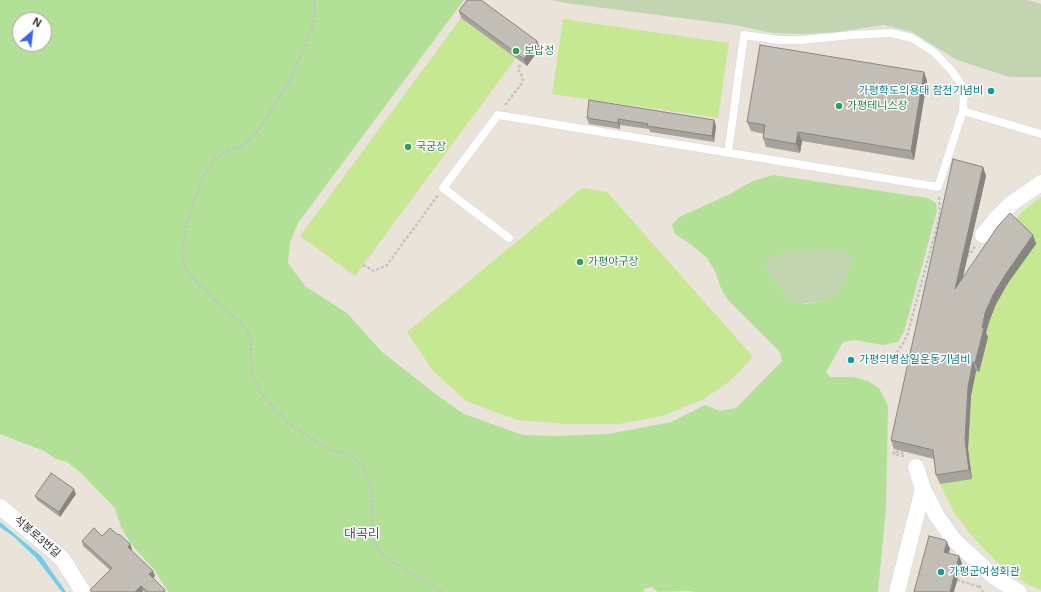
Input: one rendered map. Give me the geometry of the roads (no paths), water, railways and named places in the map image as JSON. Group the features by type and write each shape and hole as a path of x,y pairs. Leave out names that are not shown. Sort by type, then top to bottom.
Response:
{"street":[{"path":"983,235 1012,203 1041,183"},
{"path":"916,466 923,489 937,516 954,540 994,577 1019,592"},
{"path":"897,592 923,489"},
{"name":"석봉로3번길","path":"0,507 63,560 83,592"}],"lane":[{"path":"509,238 443,188 498,115 728,153 938,187 963,111 964,89 952,71 935,53 912,38 891,33 802,40 779,40 744,35 728,153"},
{"path":"963,111 1041,134"}],"water":[{"path":"0,522 41,556 66,592 62,592 36,558 13,536 0,527"}],"place":[{"name":"보납정","path":"516,51"},
{"name":"가평학도의용대 참전기념비","path":"991,91"},
{"name":"가평테니스장","path":"839,106"},
{"name":"국궁장","path":"408,147"},
{"name":"가평야구장","path":"580,262"},
{"name":"가평의병삼일운동기념비","path":"851,360"},
{"name":"가평군여성회관","path":"941,572"}],"district":[{"name":"대곡리","path":"362,534"}]}
